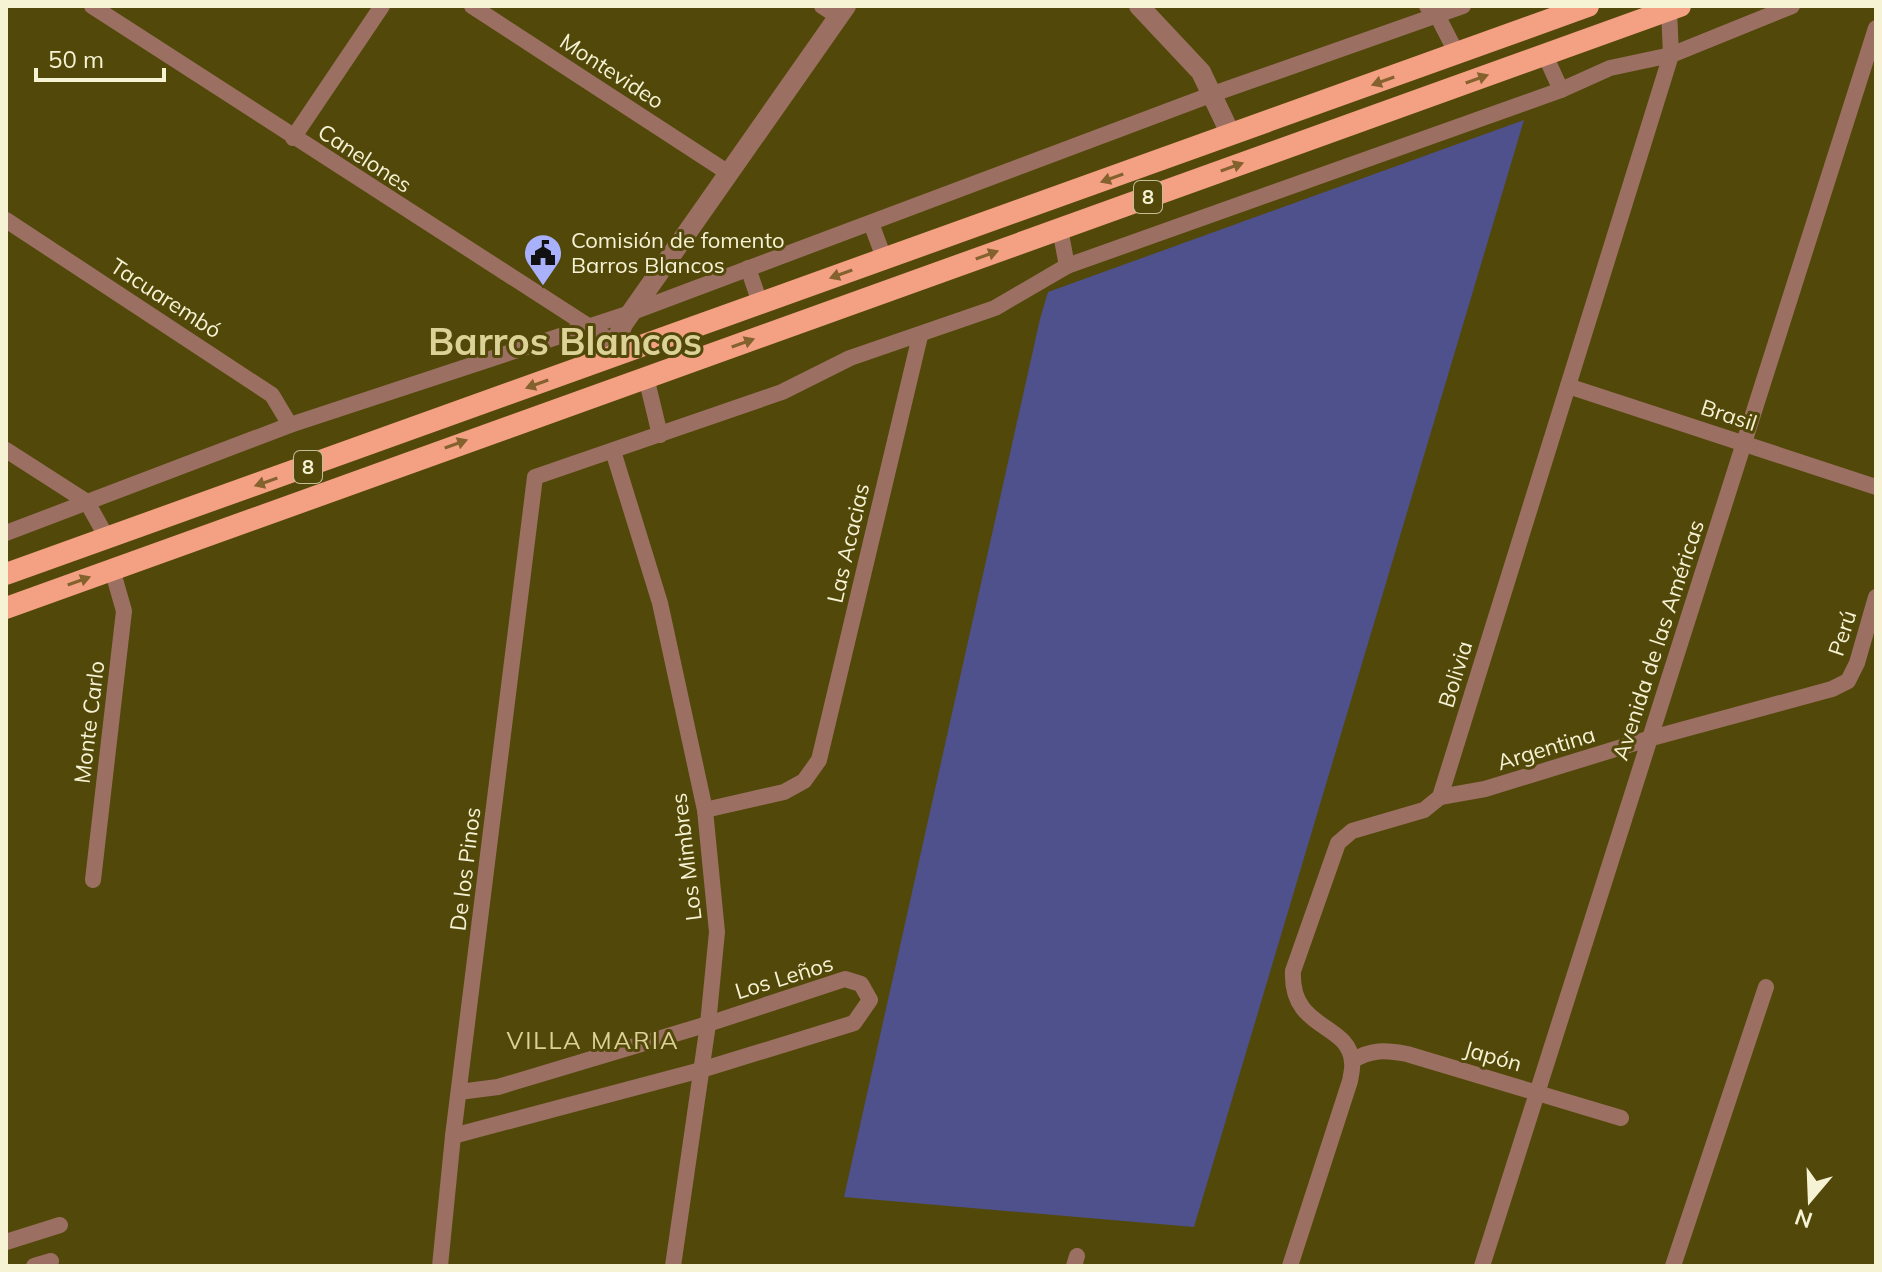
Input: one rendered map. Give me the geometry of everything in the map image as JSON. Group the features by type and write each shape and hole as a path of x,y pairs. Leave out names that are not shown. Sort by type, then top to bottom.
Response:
{"highway":[{"name":"8","path":"6,574 613,351 760,303 1588,6"},
{"name":"8","path":"6,608 1674,8"}],"street":[{"name":"Canelones","path":"92,6 587,326 613,351"},
{"path":"293,138 382,6"},
{"name":"Montevideo","path":"472,6 727,172"},
{"path":"1139,6 1201,72 1231,135"},
{"path":"6,533 290,425 630,313 1432,11 1463,6"},
{"path":"613,451 782,392 850,358 995,308 1067,266 1561,90 1610,68 1671,55 1792,6"},
{"name":"Bolivia","path":"1440,797 1671,55 1674,8"},
{"path":"616,387 613,351 623,324 835,10"},
{"path":"1432,11 1457,54"},
{"name":"Avenida de las Américas","path":"1482,1266 1876,28"},
{"path":"1545,55 1561,90"},
{"name":"Tacuarembó","path":"6,220 272,395 290,425"},
{"path":"871,223 884,258"},
{"path":"1060,229 1067,266"},
{"path":"748,268 760,303"},
{"name":"Las Acacias","path":"705,810 784,792 804,781 819,760 920,336"},
{"path":"646,377 660,435"},
{"name":"Brasil","path":"1568,386 1876,487"},
{"path":"6,450 87,502 107,538"},
{"name":"De los Pinos","path":"440,1266 453,1136 535,477 613,451"},
{"name":"Los Mimbres","path":"613,451 660,603 705,810 717,932 708,1024 673,1266"},
{"name":"Monte Carlo","path":"93,880 124,611 112,569"},
{"name":"Perú","path":"1848,681 1857,663 1876,597"},
{"name":"Argentina","path":"1440,797 1485,789 1648,739 1832,689 1848,681"},
{"path":"1290,1266 1350,1081 1352,1061 1339,1037 1310,1019 1300,1006 1292,987 1293,971 1338,843 1352,831 1424,810 1440,797"},
{"name":"Los Leños","path":"453,1136 701,1070 854,1023 870,1000 861,984 845,979 498,1087 459,1092"},
{"path":"1673,1266 1766,987"},
{"name":"Japón","path":"1352,1061 1364,1053 1385,1050 1621,1118"},
{"path":"6,1242 60,1225"}],"shaded area":[{"path":"1524,120 1194,1227 844,1197 1048,292"}],"place":[{"name":"Comisión de fomento Barros Blancos","path":"543,287"}],"district":[{"name":"Barros Blancos","path":"565,342"},
{"name":"VILLA MARIA","path":"593,1041"}]}
